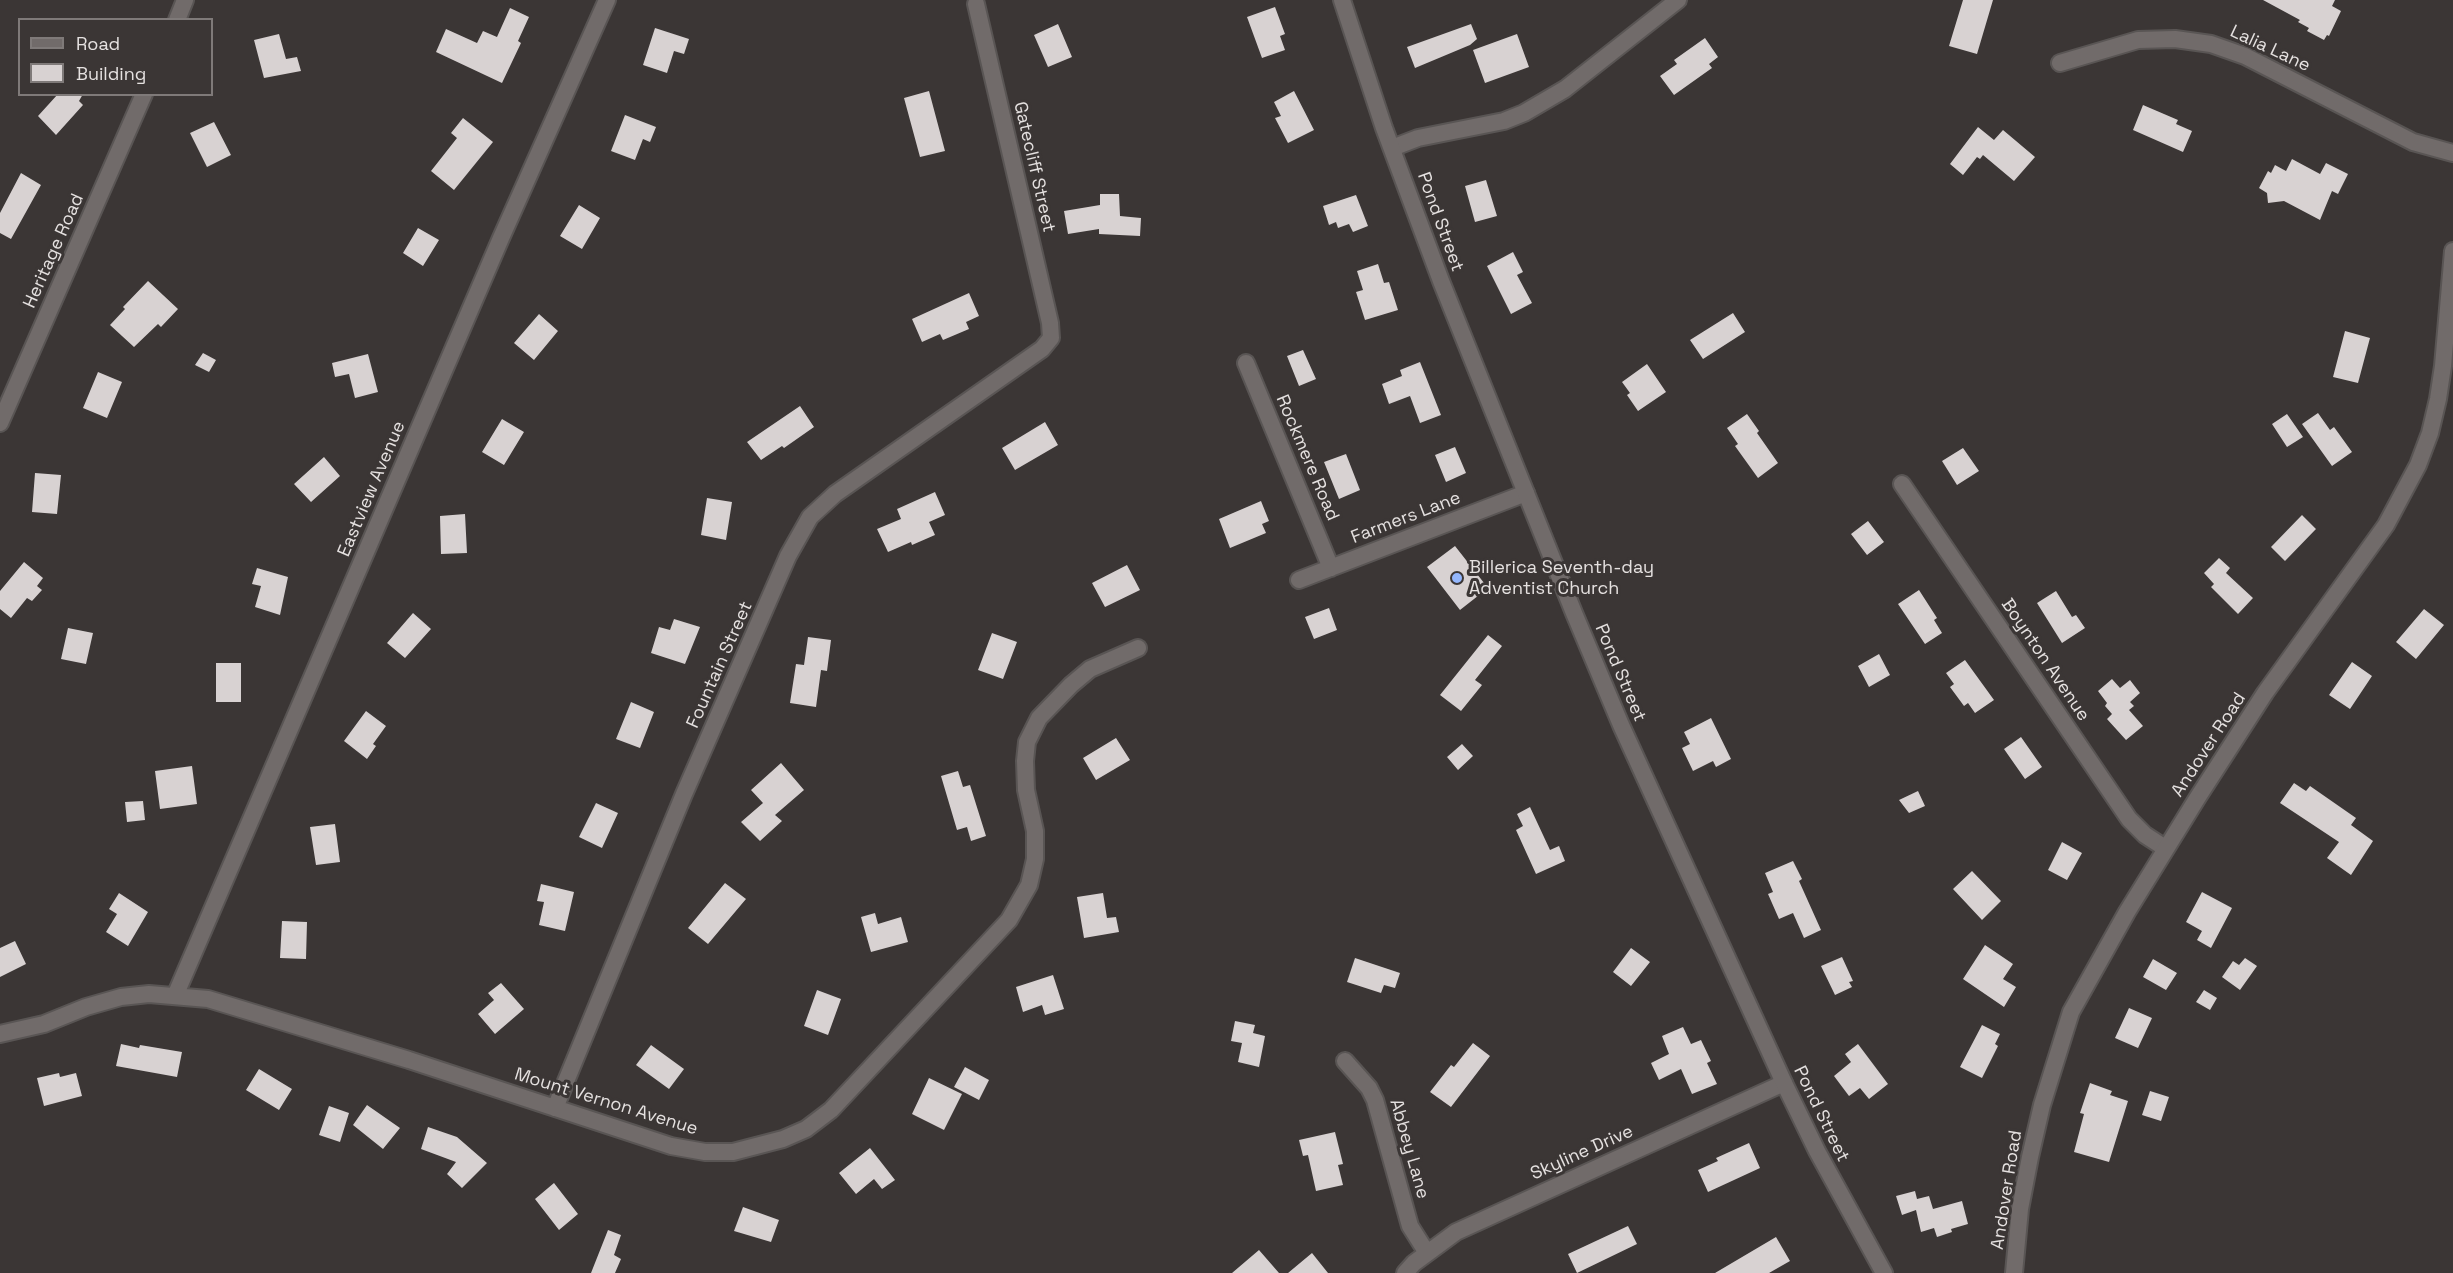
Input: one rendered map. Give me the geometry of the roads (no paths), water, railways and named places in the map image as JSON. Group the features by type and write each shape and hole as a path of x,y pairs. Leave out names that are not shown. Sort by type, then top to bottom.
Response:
{"street":[{"path":"178,18 185,0"},
{"name":"Eastview Avenue","path":"176,996 501,238 607,0"},
{"name":"Pond Street","path":"1342,0 1444,290 1621,725 1784,1083 1817,1151 1884,1273"},
{"path":"1392,147 1418,138 1504,121 1524,113 1565,89 1678,0"},
{"name":"Gatecliff Street","path":"976,4 1050,323 1051,338"},
{"name":"Lalia Lane","path":"2060,63 2138,40 2175,39 2211,44 2245,56 2413,142 2453,153"},
{"name":"Heritage Road","path":"0,423 143,96"},
{"name":"Andover Road","path":"2014,1273 2020,1209 2030,1157 2050,1075 2071,1012 2166,848 2265,693 2386,525 2418,465 2430,433 2438,399 2453,251"},
{"name":"Fountain Street","path":"555,1108 684,794 788,556 810,517 835,494 1042,349 1051,338"},
{"name":"Rockmere Road","path":"1246,363 1331,568"},
{"name":"Boynton Avenue","path":"1902,484 2126,814 2145,835 2166,848"},
{"name":"Farmers Lane","path":"1299,580 1526,493"},
{"name":"Mount Vernon Avenue","path":"0,1034 44,1024 86,1007 121,997 149,994 208,999 671,1146 705,1152 733,1152 759,1146 806,1129 822,1116 1009,920 1029,885 1035,859 1035,831 1026,790 1027,742 1039,718 1071,685 1090,669 1138,648"},
{"name":"Abbey Lane","path":"1345,1061 1369,1088 1375,1100 1410,1226 1427,1253"},
{"name":"Skyline Drive","path":"1405,1273 1427,1253 1456,1232 1784,1083"}],"place":[{"name":"Billerica Seventh-day Adventist Church","path":"1457,578"}]}
